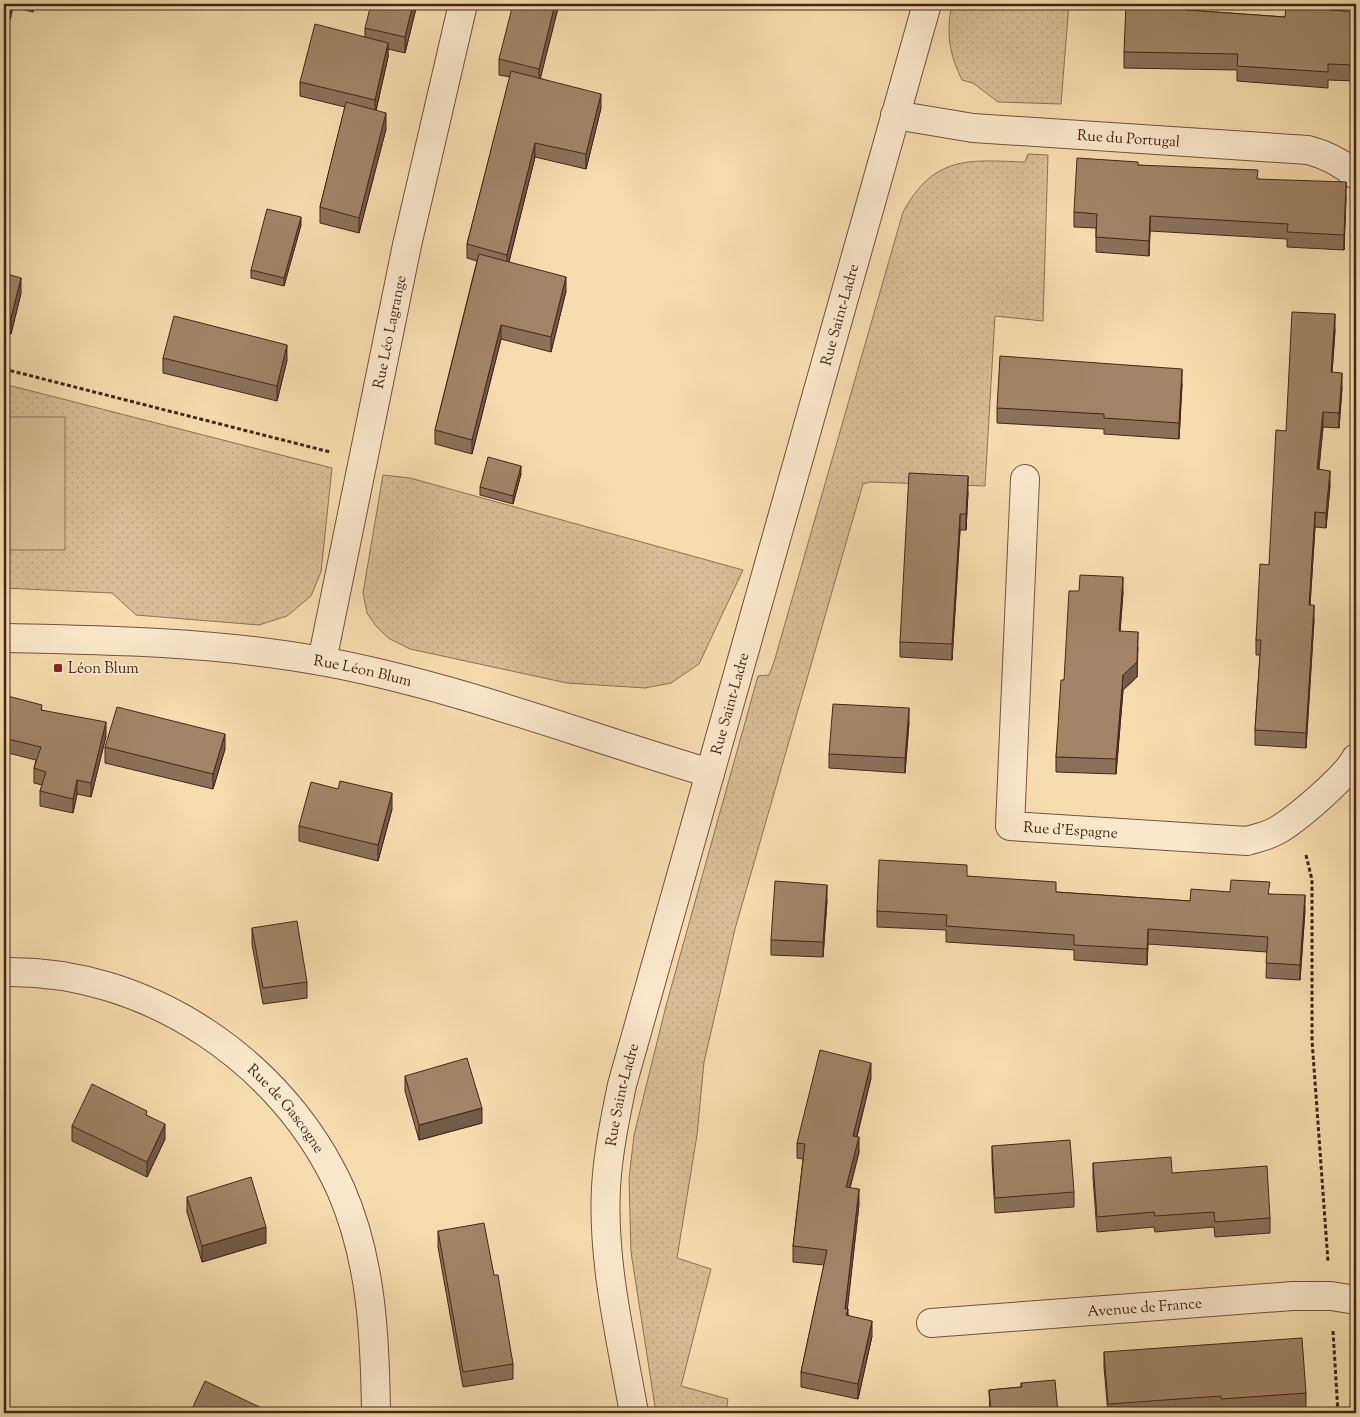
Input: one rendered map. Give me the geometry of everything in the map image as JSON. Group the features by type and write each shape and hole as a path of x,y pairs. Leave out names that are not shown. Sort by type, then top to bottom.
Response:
{"street":[{"name":"Rue Léo Lagrange","path":"322,661 362,460 430,141 463,4"},
{"name":"Rue Saint-Ladre","path":"634,1413 609,1258 606,1188 610,1152 622,1086 927,4"},
{"name":"Rue du Portugal","path":"895,115 973,128 1308,150 1324,154 1343,164 1356,175"},
{"name":"Rue d'Espagne","path":"1025,480 1010,826 1247,841 1277,831 1293,819 1340,778 1356,758"},
{"name":"Rue Léon Blum","path":"4,638 196,645 322,661 410,681 710,773"},
{"name":"Rue de Gascogne","path":"4,972 52,975 83,980 118,989 177,1015 232,1051 284,1102 325,1161 341,1190 354,1228 372,1306 376,1413"},
{"name":"Avenue de France","path":"931,1322 1343,1298"}],"path":[{"path":"4,369 362,460"},
{"path":"1293,819 1312,880 1312,1040 1343,1298 1338,1413"}],"shaded area":[{"path":"952,4 1069,4 1061,104 998,102 973,83 962,80 954,61 950,43 949,24"},
{"path":"1028,154 1048,155 1043,321 995,316 985,486 870,482 863,484 735,929 704,1062 697,1135 677,1258 711,1269 681,1386 728,1399 726,1413 656,1413 631,1252 629,1179 634,1135 666,1006 758,676 769,675 774,662 903,212 915,193 927,180 940,171 954,165 970,162 1025,162"},
{"path":"4,384 332,468 321,572 311,596 287,616 259,625 136,615 112,593 4,588"},
{"path":"4,417 65,417 65,550 4,550"},
{"path":"383,475 410,478 743,570 699,664 671,683 645,688 567,683 410,649 388,638 376,626 367,613 363,593"}],"building":[{"path":"371,4 413,4 405,37 365,28"},
{"path":"513,4 555,4 539,69 499,59"},
{"path":"1126,4 1187,4 1186,10 1285,17 1286,4 1331,4 1330,10 1356,12 1356,65 1328,64 1328,72 1237,66 1238,54 1124,52"},
{"path":"315,24 388,43 375,100 300,82"},
{"path":"511,71 601,94 586,154 535,143 507,255 467,244"},
{"path":"346,102 386,113 359,218 320,207"},
{"path":"1077,158 1138,162 1138,165 1258,170 1257,179 1346,182 1344,235 1287,232 1288,224 1150,216 1149,241 1096,237 1097,214 1074,212"},
{"path":"267,209 301,217 284,278 251,270"},
{"path":"479,254 566,277 551,337 501,325 472,440 435,430"},
{"path":"4,273 21,278 11,318 4,317"},
{"path":"1292,312 1335,314 1331,372 1342,373 1339,413 1323,412 1317,469 1330,471 1326,513 1315,512 1309,605 1314,605 1306,733 1255,730 1261,640 1256,640 1260,564 1269,565 1276,430 1286,431"},
{"path":"174,316 287,345 277,386 163,358"},
{"path":"1000,356 1182,369 1179,423 1104,418 1104,414 997,408"},
{"path":"488,457 521,466 513,496 480,487"},
{"path":"909,473 968,476 966,514 960,514 952,644 900,642"},
{"path":"1080,575 1123,577 1119,631 1138,632 1137,662 1123,675 1116,759 1056,757 1061,680 1064,680 1069,591 1079,591"},
{"path":"4,695 42,705 41,710 106,722 91,783 77,780 73,799 40,791 46,772 34,768 41,747 4,738"},
{"path":"833,704 909,708 905,758 829,754"},
{"path":"117,707 225,734 213,774 105,747"},
{"path":"340,781 392,793 378,845 299,826 311,782 338,789"},
{"path":"879,860 967,865 967,876 1056,882 1056,892 1190,901 1191,889 1230,892 1231,880 1270,882 1268,894 1305,895 1300,965 1266,963 1268,937 1148,929 1147,949 1074,945 1074,935 946,926 947,915 877,911"},
{"path":"775,881 827,885 823,942 771,940"},
{"path":"297,921 307,982 263,988 252,928"},
{"path":"820,1050 871,1063 853,1136 859,1137 846,1187 859,1189 845,1309 848,1309 846,1315 872,1321 858,1384 801,1372 827,1250 793,1246 805,1144 797,1143"},
{"path":"467,1058 482,1108 419,1125 405,1076"},
{"path":"92,1084 147,1111 146,1115 165,1124 147,1162 72,1126"},
{"path":"1070,1140 1074,1192 995,1198 992,1146"},
{"path":"1171,1157 1172,1173 1267,1166 1270,1218 1215,1222 1214,1212 1155,1216 1154,1212 1097,1217 1093,1163"},
{"path":"251,1177 266,1227 202,1246 187,1197"},
{"path":"484,1223 494,1275 498,1275 513,1364 463,1372 438,1231"},
{"path":"1302,1338 1306,1393 1221,1399 1221,1396 1108,1404 1104,1352"},
{"path":"1055,1380 1058,1413 991,1413 989,1390 1022,1387 1021,1383"},
{"path":"205,1381 272,1413 190,1413"}],"place":[{"name":"Léon Blum","path":"58,668"}]}
